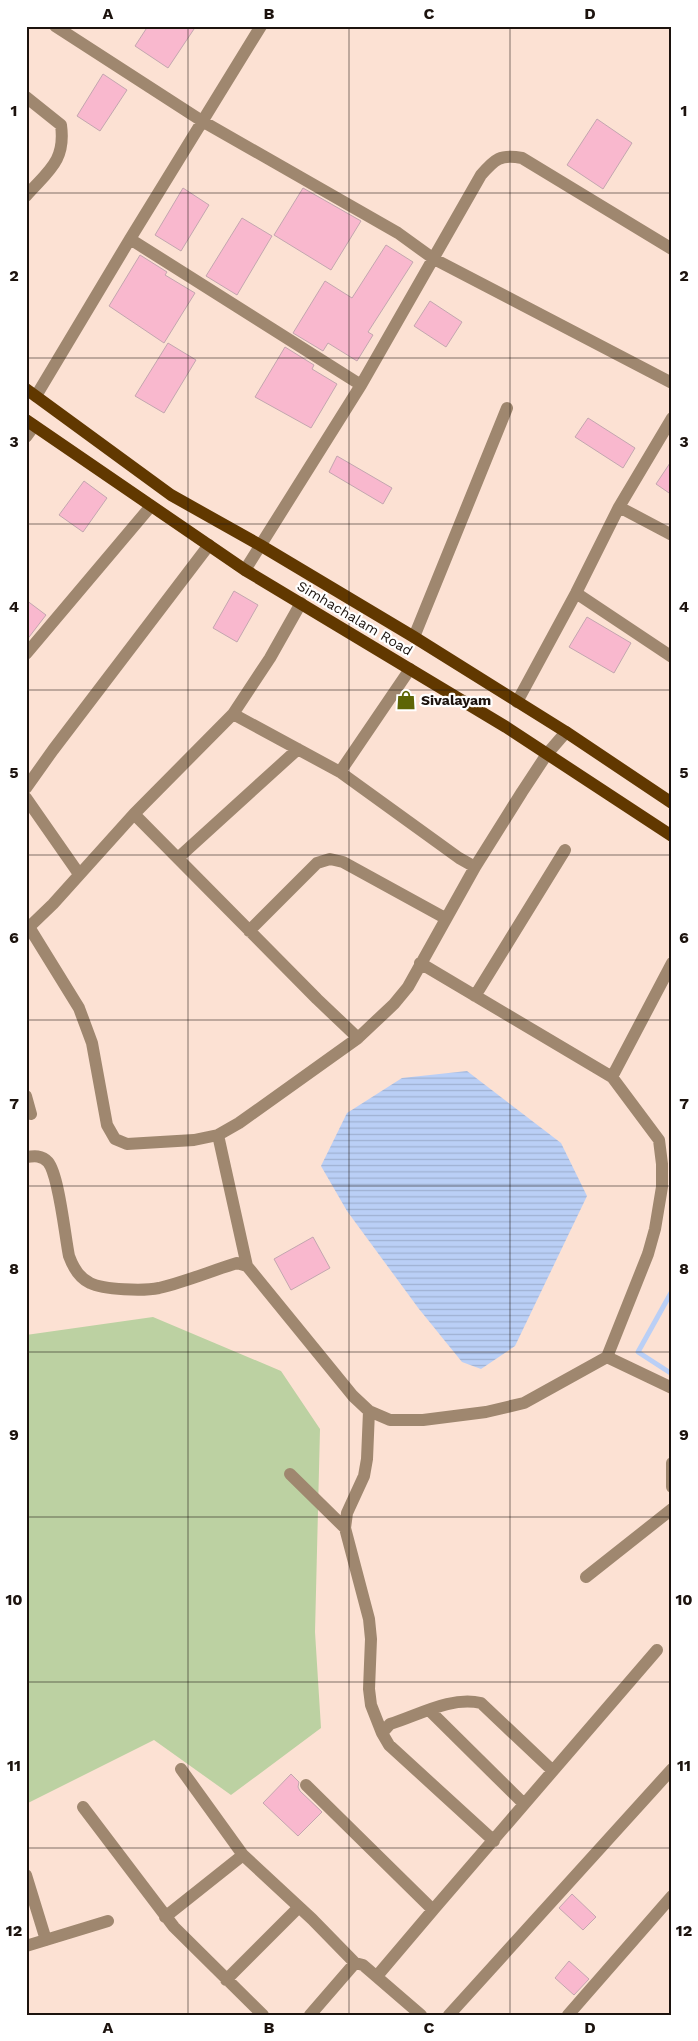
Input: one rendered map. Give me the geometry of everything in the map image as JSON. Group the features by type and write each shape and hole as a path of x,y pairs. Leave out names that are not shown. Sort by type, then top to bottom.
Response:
{"main road":[{"path":"31,393 171,495 260,545 414,637 566,732 671,802"},
{"name":"Simhachalam Road","path":"30,423 245,570 301,602 547,754 672,836"}],"street":[{"path":"55,26 202,121 398,233 434,259 672,383"},
{"path":"31,393 130,239 261,26"},
{"path":"26,96 61,125 63,141 58,159 26,196"},
{"path":"245,570 361,385 482,175 494,161 508,155 522,158 672,249"},
{"path":"130,239 361,385"},
{"path":"414,637 507,408"},
{"path":"517,702 576,593 619,507 672,418"},
{"path":"26,437 30,423"},
{"path":"26,654 151,506"},
{"path":"619,507 672,536"},
{"path":"26,788 210,545"},
{"path":"576,593 672,657"},
{"path":"301,602 270,658 233,714 134,814 28,928 79,1008 92,1043 107,1125 115,1139 127,1144 194,1140 218,1135 239,1123 358,1038 394,1004 408,987 420,962 475,867 547,754 566,732"},
{"path":"340,772 410,669"},
{"path":"233,714 340,772 459,858 475,867"},
{"path":"178,858 298,749"},
{"path":"26,798 79,874"},
{"path":"134,814 358,1038"},
{"path":"475,996 565,850"},
{"path":"249,931 317,863 330,859 343,862 445,918"},
{"path":"218,1135 247,1266 353,1396 369,1411 390,1420 423,1420 486,1412 524,1403 607,1357 648,1254 660,1207 662,1179 659,1140 612,1077 420,962"},
{"path":"612,1077 672,963"},
{"path":"26,1096 32,1114"},
{"path":"26,1157 38,1156 48,1161 54,1174 69,1256 73,1267 91,1283 136,1290 158,1288 236,1263 247,1266"},
{"path":"607,1357 672,1388"},
{"path":"369,1411 367,1459 364,1476 347,1512 345,1528 369,1619 371,1639 369,1689 371,1705 389,1745 494,1841"},
{"path":"672,1463 672,1487"},
{"path":"290,1474 345,1528"},
{"path":"586,1577 672,1509"},
{"path":"377,1976 657,1650"},
{"path":"382,1732 390,1724 456,1702 470,1701 481,1703 553,1771"},
{"path":"430,1710 524,1804"},
{"path":"181,1769 243,1855 355,1963 363,1965 377,1976 421,2015"},
{"path":"449,2015 672,1769"},
{"path":"306,1785 433,1910"},
{"path":"83,1807 166,1917 226,1980 263,2015"},
{"path":"166,1917 243,1855"},
{"path":"26,1875 46,1940"},
{"path":"568,2015 672,1896"},
{"path":"226,1980 299,1907"},
{"path":"26,1946 108,1921"},
{"path":"310,2015 355,1963"}],"green space":[{"path":"153,1317 281,1371 320,1429 315,1632 321,1728 231,1795 154,1740 26,1804 26,1335"}],"water":[{"path":"467,1071 561,1143 587,1196 515,1346 481,1369 462,1362 419,1309 347,1211 321,1166 347,1113 402,1078"}],"building":[{"path":"148,26 196,26 168,68 135,46"},
{"path":"103,74 127,90 100,131 77,116"},
{"path":"597,119 632,143 603,189 567,165"},
{"path":"183,188 209,205 181,251 155,235"},
{"path":"303,188 361,221 331,270 274,235"},
{"path":"242,218 272,236 237,295 206,276"},
{"path":"386,245 413,262 368,332 373,335 357,361 328,343 323,351 293,333 325,281 352,298"},
{"path":"140,255 167,272 165,275 195,293 164,343 109,306"},
{"path":"430,301 462,322 446,347 414,326"},
{"path":"168,343 196,360 164,413 135,396"},
{"path":"285,347 314,365 312,369 337,384 311,428 255,397"},
{"path":"588,418 635,448 623,468 575,437"},
{"path":"337,456 392,488 383,504 329,472"},
{"path":"672,460 672,495 656,484"},
{"path":"84,481 107,498 83,532 59,515"},
{"path":"234,591 258,605 237,642 213,628"},
{"path":"26,600 46,615 26,641"},
{"path":"587,617 631,643 614,673 569,647"},
{"path":"313,1237 330,1268 291,1290 274,1259"},
{"path":"291,1774 299,1782 298,1787 300,1791 322,1812 298,1836 263,1803"},
{"path":"572,1894 596,1917 583,1930 559,1908"},
{"path":"569,1961 589,1979 574,1995 555,1978"}],"waterway":[{"path":"672,1291 638,1352 672,1374"}],"place":[{"name":"Sivalayam","path":"406,700"}]}
